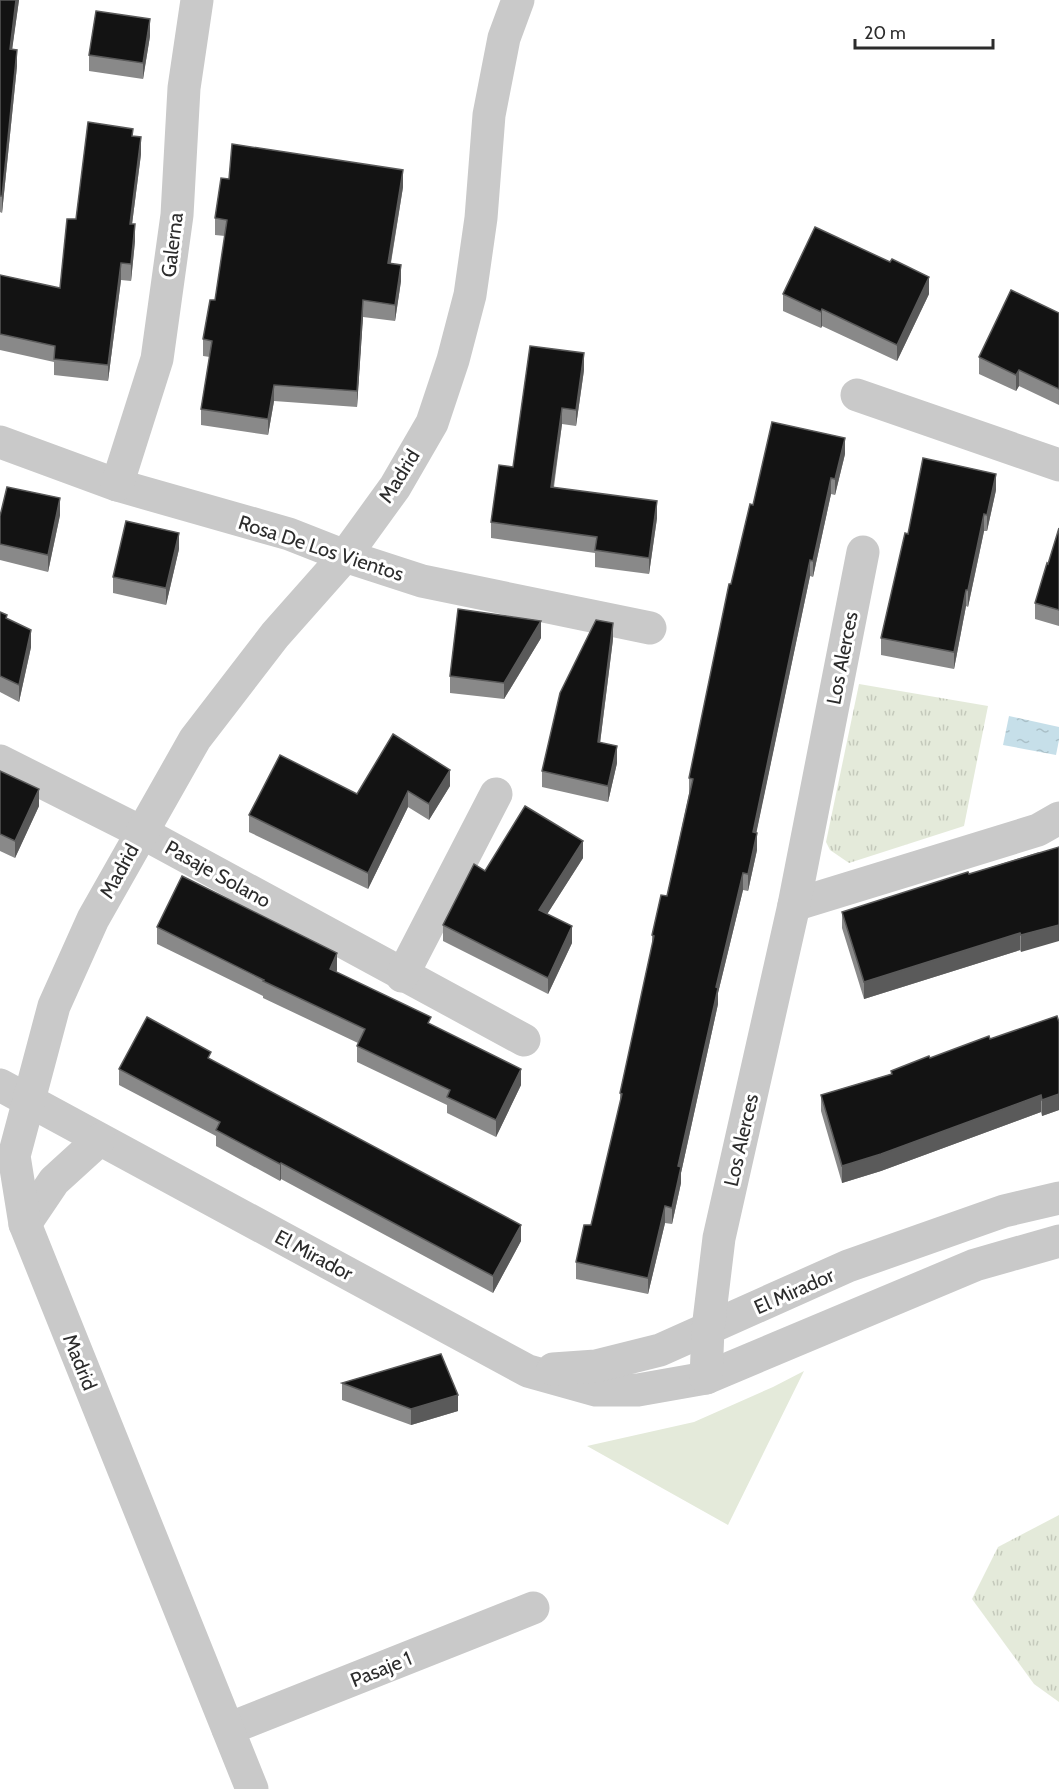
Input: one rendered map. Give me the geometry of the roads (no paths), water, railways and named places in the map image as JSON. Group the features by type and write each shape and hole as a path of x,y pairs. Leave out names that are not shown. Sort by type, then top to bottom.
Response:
{"street":[{"name":"Galerna","path":"117,485 157,359 177,215 184,88 196,0"},
{"name":"Madrid","path":"252,1789 25,1224 14,1156 54,1006 93,919 141,832 195,739 275,635 345,556 395,487 432,423 453,360 472,284 481,218 489,115 504,38 518,0"},
{"path":"857,395 1059,465"},
{"name":"Rosa De Los Vientos","path":"0,442 117,485 289,534 345,556 422,581 650,628"},
{"name":"Los Alerces","path":"706,1378 708,1329 718,1238 794,905 863,552"},
{"name":"Pasaje Solano","path":"0,761 141,832 524,1041"},
{"path":"402,976 496,794"},
{"path":"794,905 1038,830 1059,818"},
{"name":"El Mirador","path":"0,1085 528,1371 596,1390 638,1390 706,1378 975,1265 1059,1241"},
{"path":"25,1224 54,1181 99,1140"},
{"name":"El Mirador","path":"528,1371 596,1366 624,1361 660,1350 848,1266 1004,1211 1059,1198"},
{"name":"Pasaje 1","path":"228,1730 533,1608"}],"water":[{"path":"1009,716 1059,727 1056,755 1003,745"}]}
